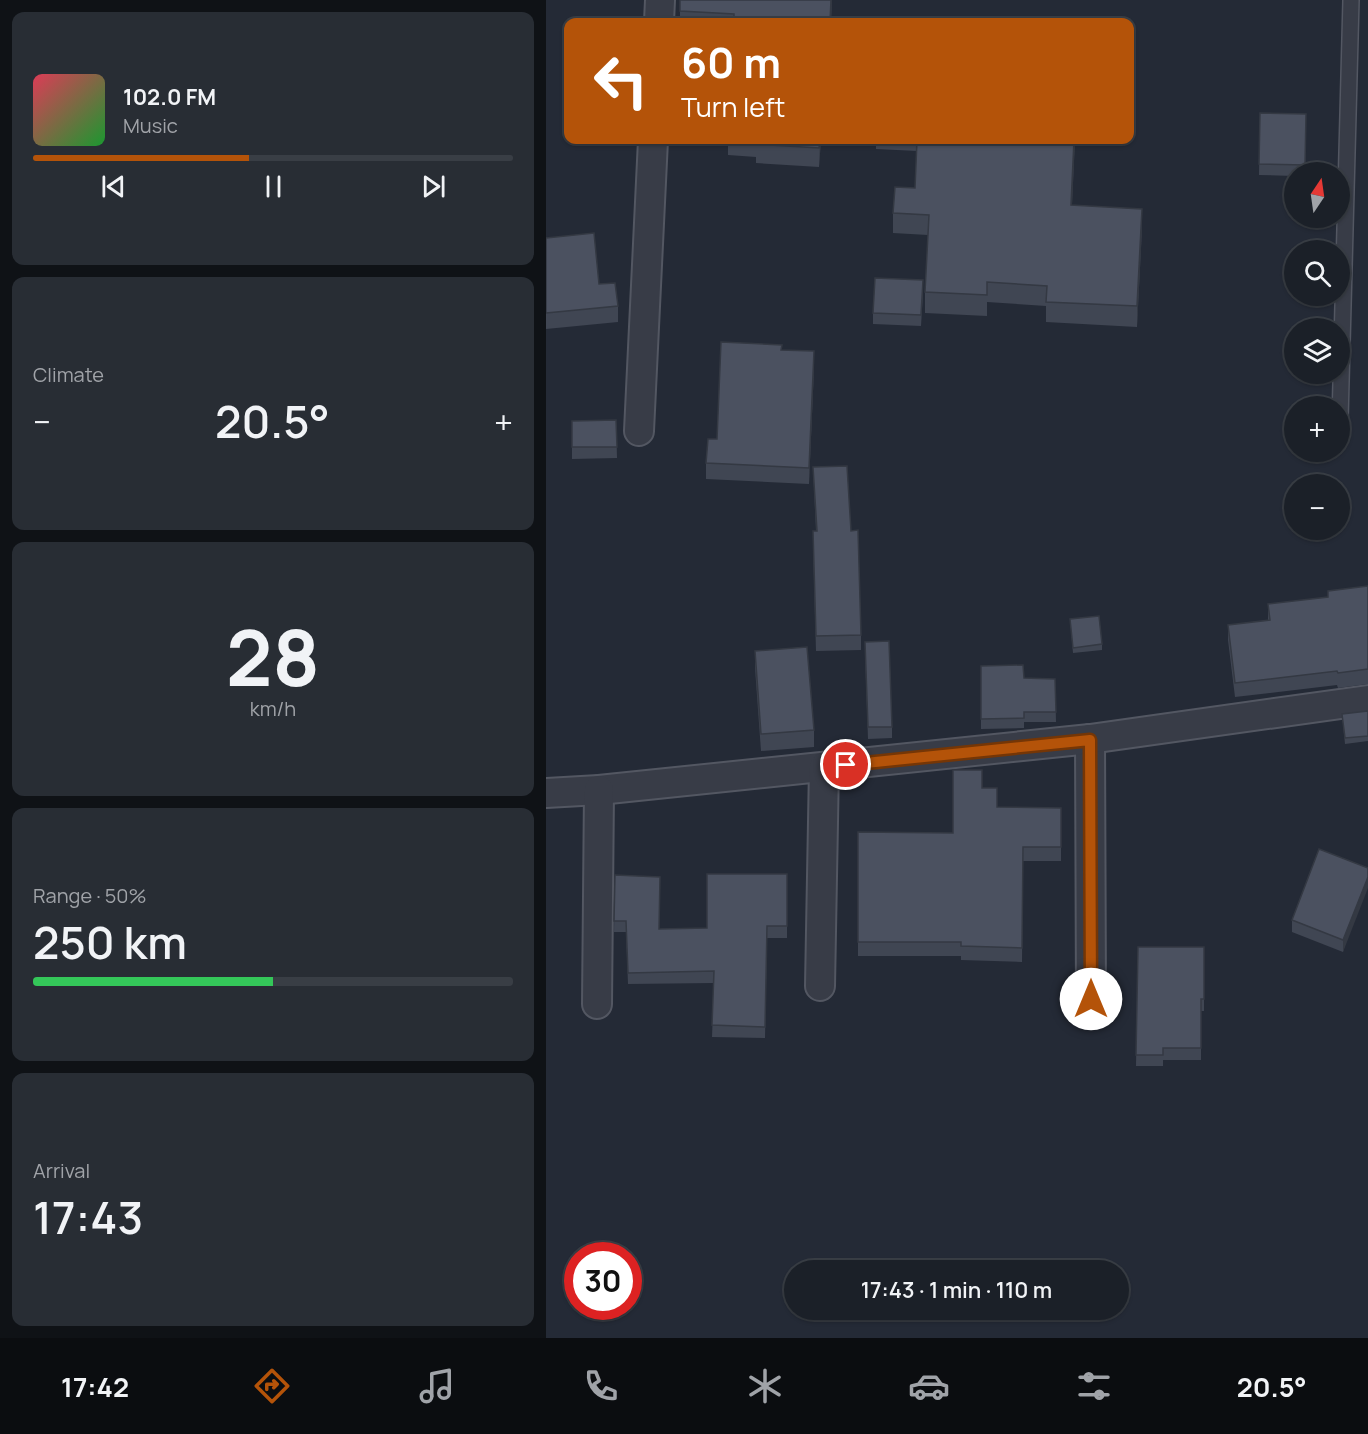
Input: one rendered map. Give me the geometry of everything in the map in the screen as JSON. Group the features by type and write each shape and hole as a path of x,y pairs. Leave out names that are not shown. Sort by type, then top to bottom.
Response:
{"street":[{"path":"659,18 660,0"},
{"path":"639,431 653,144"},
{"path":"546,792 599,790 1090,740 1368,700"},
{"path":"1090,740 1091,999"},
{"path":"820,986 824,767"},
{"path":"597,1004 599,790"}],"lane":[{"path":"1341,396 1351,0"}],"building":[{"path":"680,0 831,0 830,18 734,18 734,14 680,11"},
{"path":"1260,113 1306,114 1305,162 1259,164"},
{"path":"756,144 820,144 819,148"},
{"path":"917,144 1074,144 1071,205 1142,209 1137,306 1046,302 1047,286 987,282 987,295 925,292 929,215 893,213 895,187 915,188"},
{"path":"594,233 599,284 615,283 618,306 546,313 546,238"},
{"path":"875,278 923,280 921,315 873,313"},
{"path":"721,342 782,345 781,350 814,351 809,468 706,463 708,439 717,439"},
{"path":"616,420 617,447 572,447 572,421"},
{"path":"847,466 851,531 858,530 861,635 816,636 813,531 817,531 813,467"},
{"path":"1368,586 1368,669 1235,683 1228,625 1270,620 1268,604 1328,597 1328,591"},
{"path":"1099,616 1102,644 1073,648 1070,619"},
{"path":"889,641 892,727 868,727 865,642"},
{"path":"807,647 814,730 761,734 755,651"},
{"path":"1023,665 1024,678 1055,679 1056,712 1024,712 1024,718 981,719 981,666"},
{"path":"1368,711 1368,736 1345,738 1342,714"},
{"path":"953,770 982,770 982,788 997,788 997,807 1061,808 1061,847 1023,847 1022,948 961,946 961,942 858,942 858,832 953,833"},
{"path":"1319,849 1368,868 1368,877 1343,940 1292,920"},
{"path":"707,874 787,874 787,926 767,926 765,1027 712,1025 714,971 628,973 626,921 614,921 615,875 660,877 659,929 707,928"},
{"path":"1138,947 1204,947 1201,1048 1163,1048 1163,1055 1136,1055"}],"route":[{"path":"846,765 1090,740 1091,999"}]}
